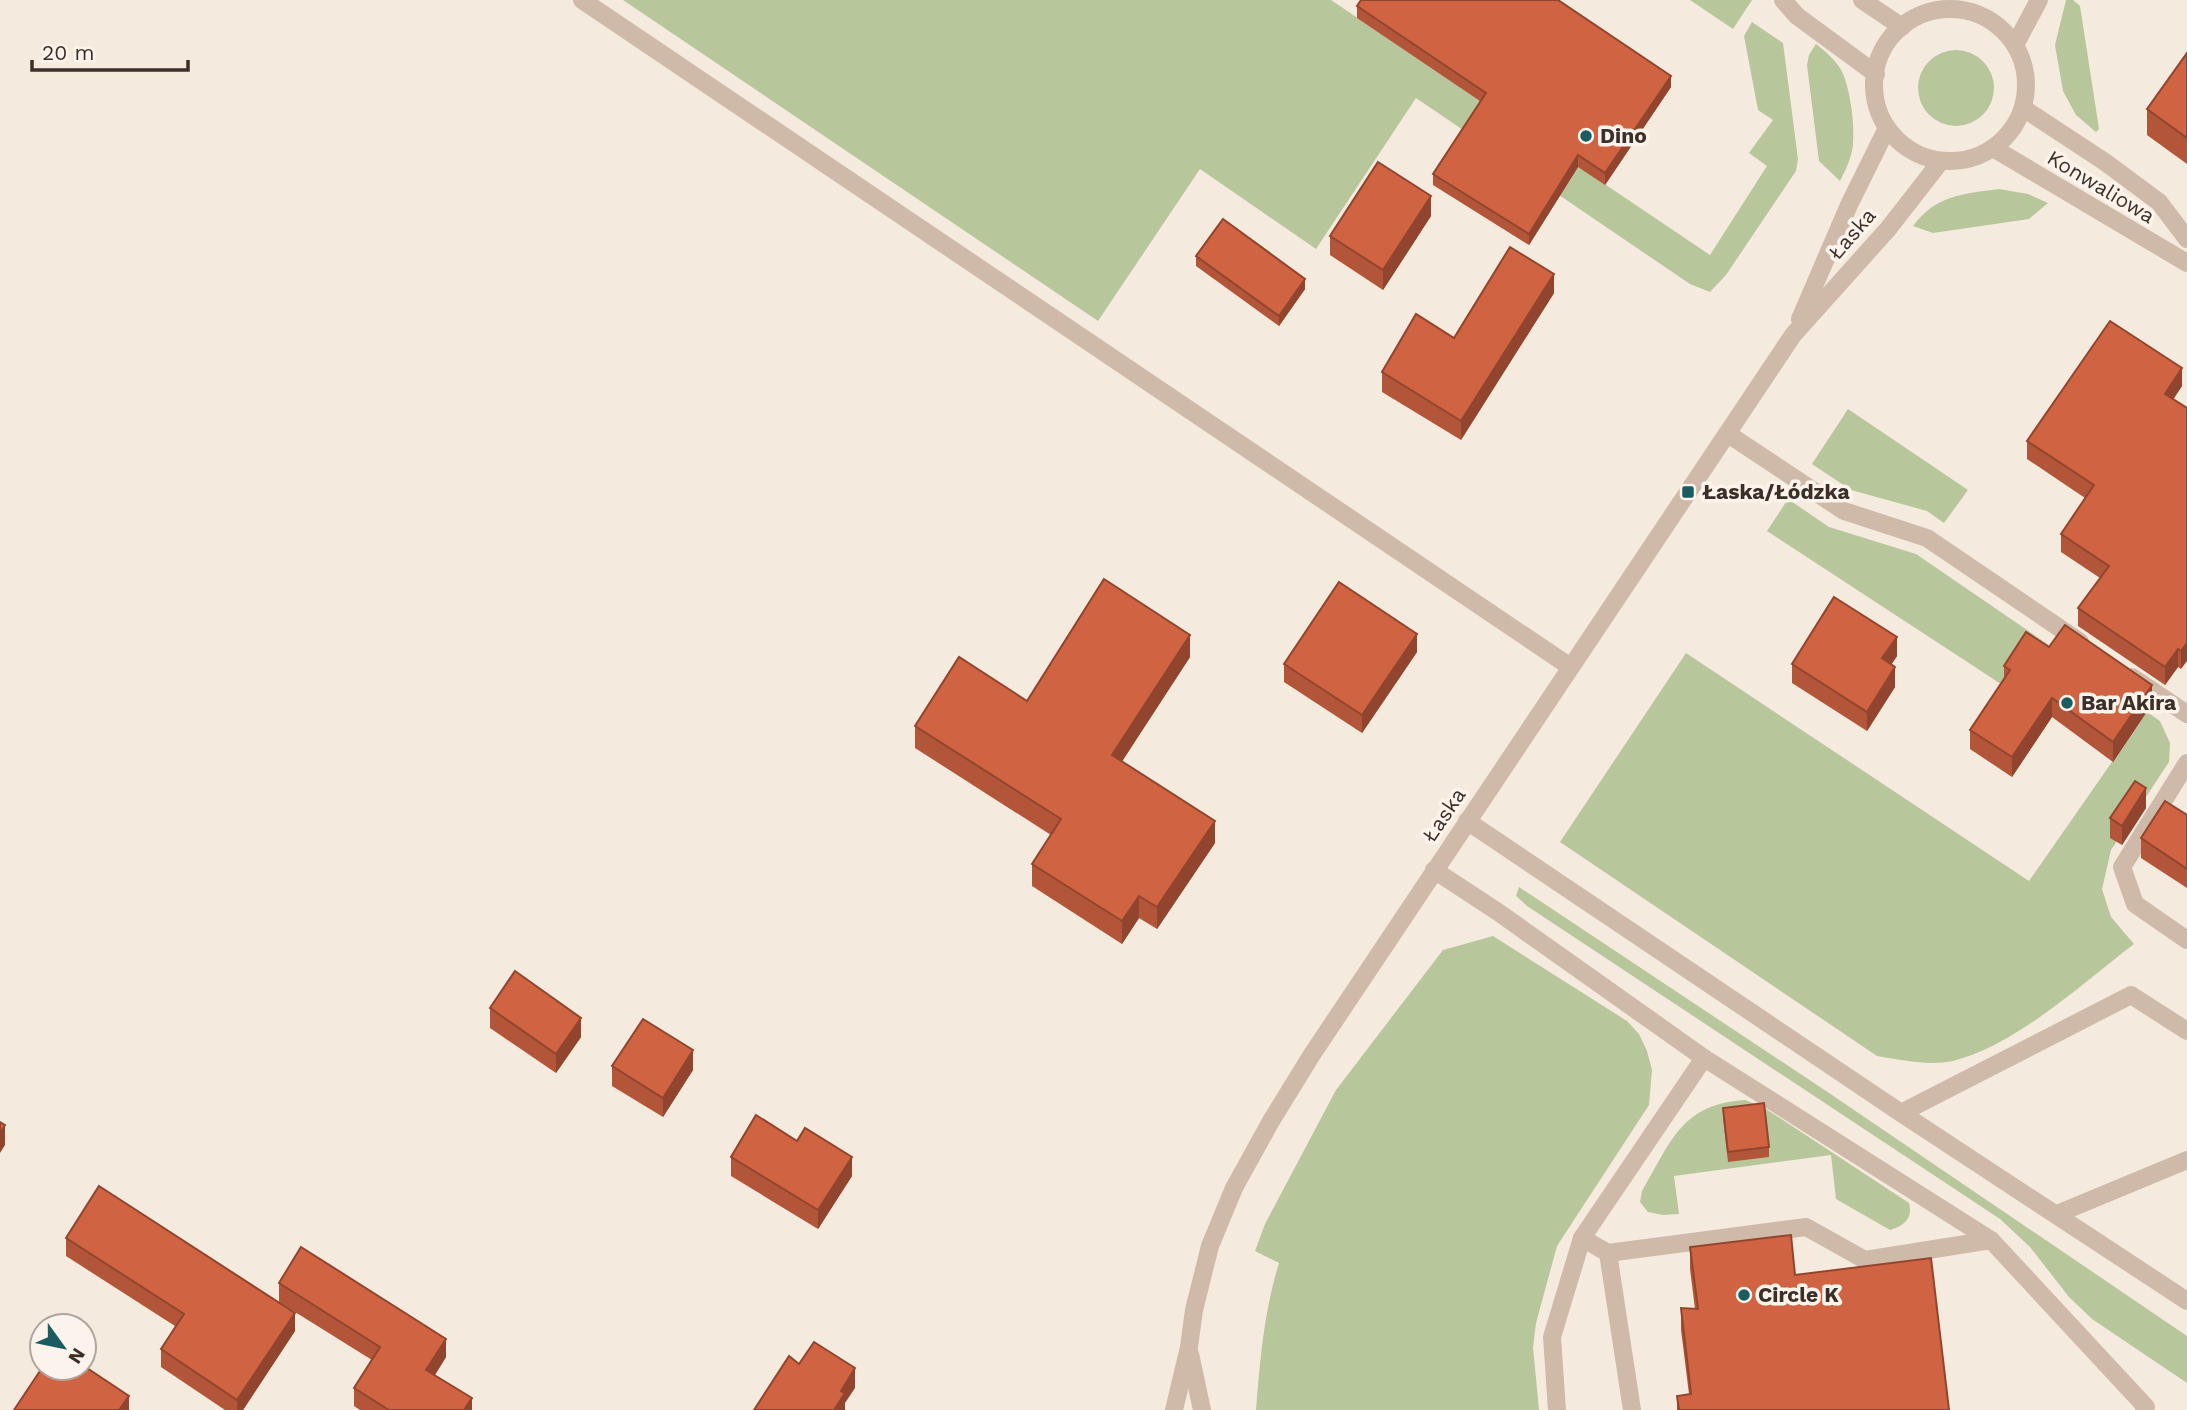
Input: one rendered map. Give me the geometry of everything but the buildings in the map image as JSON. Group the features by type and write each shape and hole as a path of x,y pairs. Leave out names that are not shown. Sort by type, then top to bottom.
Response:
{"street":[{"path":"582,0 1569,666"},
{"path":"1783,0 1797,16 1876,74"},
{"path":"1862,0 1902,27"},
{"path":"2015,45 2039,0"},
{"path":"1967,5 2001,29 2015,45 2023,65 2026,86 2023,108 2006,137 1993,148 1960,161 1941,161 1920,155 1902,144 1887,128 1875,92 1876,74 1889,40 1902,27 1941,9 1967,5"},
{"name":"Konwaliowa","path":"2023,108 2105,162 2159,202 2187,239"},
{"name":"Łaska","path":"1793,335 1849,205 1887,128"},
{"name":"Konwaliowa","path":"1993,148 2187,263"},
{"name":"Łaska","path":"1174,1410 1210,1246 1234,1188 1311,1056 1569,666 1793,335 1888,229 1941,161"},
{"path":"1728,433 1844,511 1927,538 2096,653"},
{"path":"2119,668 2187,714"},
{"path":"2187,763 2122,867 2134,904 2187,940"},
{"path":"1467,821 1901,1113 2187,1301"},
{"path":"1434,870 1498,912 1704,1058 1991,1240 2147,1409"},
{"path":"1901,1113 2131,995 2187,1031"},
{"path":"1557,1410 1552,1337 1582,1238 1704,1058"},
{"path":"2057,1214 2187,1160"},
{"path":"1582,1238 1608,1253 1805,1227 1865,1260 1991,1240"},
{"path":"1608,1253 1632,1410"},
{"name":"Łaska","path":"1189,1347 1202,1410"}],"green space":[{"path":"623,0 1331,0 1710,255 1767,166 1749,153 1773,120 1758,110 1744,36 1752,22 1783,43 1798,159 1796,171 1726,275 1710,292 1690,284 1416,98 1316,249 1200,169 1098,321"},
{"path":"1690,0 1752,0 1733,29"},
{"path":"2066,0 2073,0 2080,6 2099,129 2096,132 2076,115 2063,91 2055,45"},
{"path":"1816,44 1840,68 1847,84 1851,105 1852,149 1840,181 1819,161 1807,65 1809,55"},
{"path":"1949,50 1963,50 1977,56 1988,67 1994,88 1991,103 1983,115 1963,126 1949,126 1935,120 1924,109 1918,95 1918,81 1924,67 1935,56"},
{"path":"1999,189 2028,194 2048,203 2029,219 1933,233 1913,226 1941,202 1962,195"},
{"path":"1848,409 1968,490 1944,523 1927,511 1851,490 1812,464"},
{"path":"1788,499 1829,527 1916,554 2160,721 2170,743 2169,762 2111,850 2102,889 2111,917 2134,944 2024,1028 2000,1042 1953,1061 1925,1063 1877,1056 1560,842 1686,653 2029,881 2137,726 2004,686 1767,531"},
{"path":"1519,887 2187,1336 2187,1383 2092,1319 2069,1297 2030,1247 2000,1219 1527,906 1516,896"},
{"path":"1493,936 1627,1021 1639,1034 1652,1070 1649,1105 1557,1246 1536,1323 1533,1347 1539,1410 1256,1410 1266,1317 1279,1263 1255,1251 1265,1224 1336,1090 1443,950"},
{"path":"1745,1100 1763,1107 1909,1203 1910,1213 1906,1221 1890,1230 1836,1199 1831,1155 1674,1176 1679,1214 1648,1212 1640,1202 1642,1191 1680,1129 1706,1109"}],"place":[{"name":"Dino","path":"1586,136"},
{"name":"Łaska/Łódzka","path":"1688,492"},
{"name":"Bar Akira","path":"2067,703"},
{"name":"Circle K","path":"1744,1295"}]}
